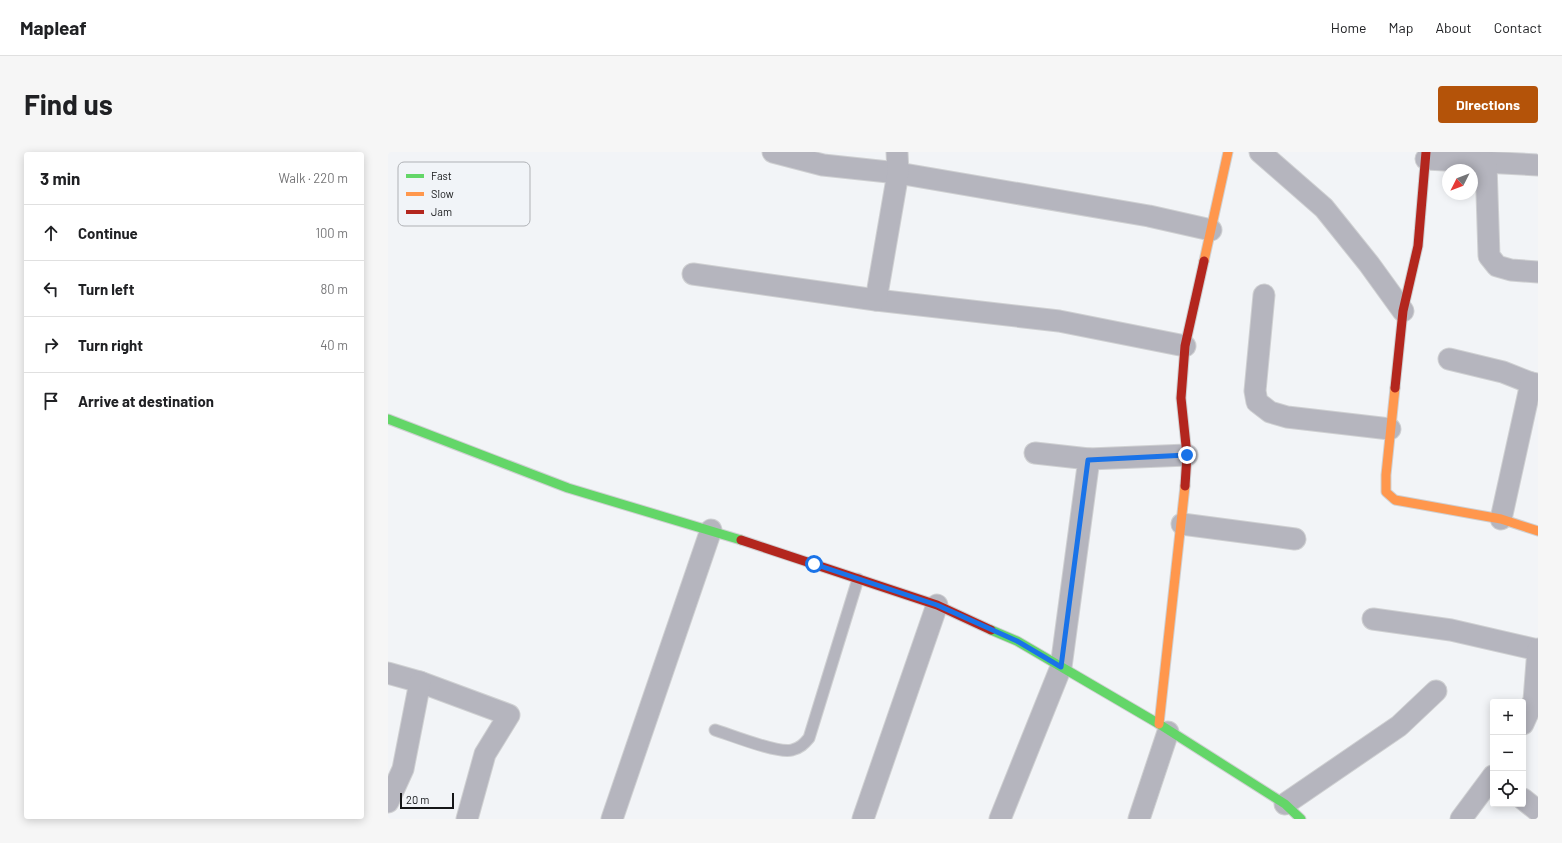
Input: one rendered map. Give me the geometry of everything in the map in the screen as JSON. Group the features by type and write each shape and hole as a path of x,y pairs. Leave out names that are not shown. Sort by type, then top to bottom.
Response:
{"street":[{"path":"773,152 824,165 898,173 1149,216 1211,230"},
{"path":"876,300 898,173 897,152"},
{"path":"1139,819 1164,728 1187,455 1181,398 1185,346 1228,152"},
{"path":"1260,152 1324,208 1369,264 1403,311"},
{"path":"1538,165 1486,163 1426,156 1418,246 1403,311 1386,475 1386,492 1395,500 1501,519 1538,531"},
{"path":"1486,163 1490,256 1497,266 1511,270 1538,272"},
{"path":"693,274 876,300 1059,322 1185,346"},
{"path":"1264,295 1255,391 1256,402 1270,412 1287,417 1390,429"},
{"path":"1449,359 1503,372 1534,384 1501,519"},
{"path":"388,419 568,488 711,530 937,605 1017,641 1164,728 1285,804 1302,819"},
{"path":"1035,453 1088,460 1187,455"},
{"path":"1000,819 1061,667 1088,460"},
{"path":"1182,524 1295,539"},
{"path":"612,819 711,530"},
{"path":"864,819 937,605"},
{"path":"1373,619 1451,630 1538,650 1534,700 1526,717"},
{"path":"388,673 420,682 509,715 485,754 467,819"},
{"path":"388,802 403,769 420,682"},
{"path":"1285,804 1399,726 1436,691"},
{"path":"1461,819 1490,780"},
{"path":"1526,801 1538,811"}],"lane":[{"path":"716,730 775,749 790,751 802,746 809,738 858,579"}],"traffic: fast":[{"path":"388,419 568,488 741,540"},
{"path":"991,630 1017,641 1159,724 1285,804 1301,819"}],"traffic: slow":[{"path":"1204,261 1228,152"},
{"path":"1395,388 1386,475 1386,492 1395,500 1501,519 1538,531"},
{"path":"1159,724 1185,486"}],"traffic: jam":[{"path":"1395,388 1403,311 1418,246 1426,152"},
{"path":"1185,486 1187,455 1181,398 1185,346 1204,261"},
{"path":"741,540 937,605 991,630"}],"route":[{"path":"814,564 937,605 1017,641 1061,667 1088,460 1187,455"}]}
